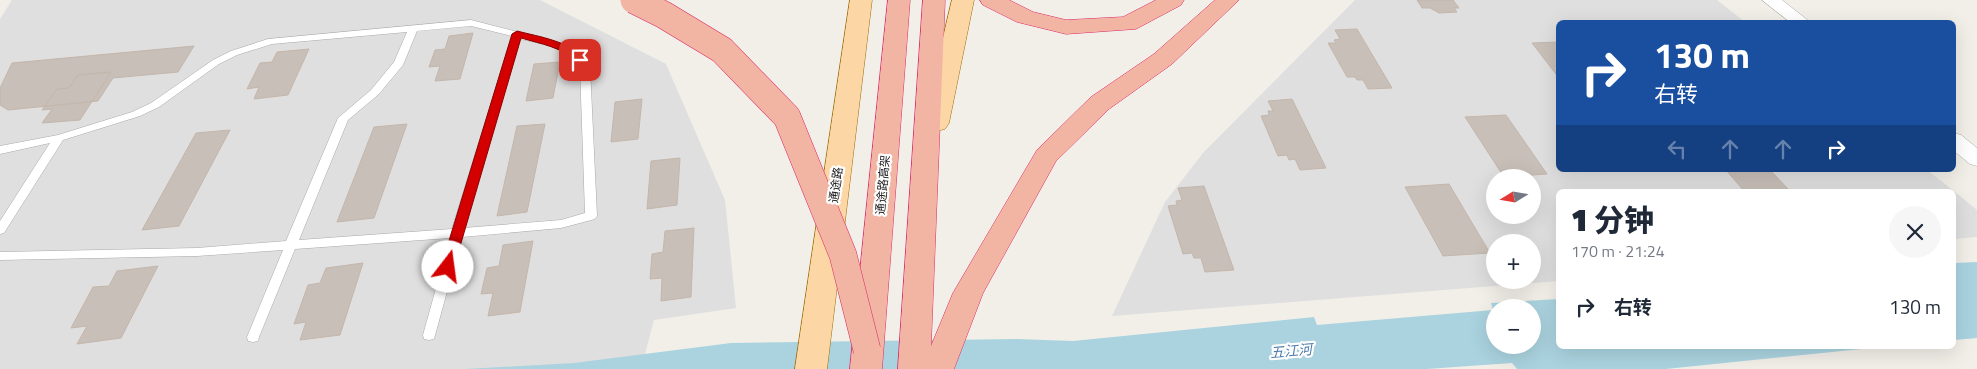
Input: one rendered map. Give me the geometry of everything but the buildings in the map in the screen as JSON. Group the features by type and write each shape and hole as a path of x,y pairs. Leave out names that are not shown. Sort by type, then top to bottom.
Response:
{"highway":[{"path":"634,0 664,15 722,50 787,117 843,255 867,360"},
{"name":"通途路高架","path":"867,360 899,0"},
{"path":"919,359 934,0"},
{"path":"991,0 1024,17 1066,27 1128,24 1173,0"},
{"path":"938,369 968,292 1046,156 1209,0"},
{"path":"1100,103 1163,60 1228,0"}],"main road":[{"name":"通途路","path":"812,358 861,0"},
{"path":"919,359 936,123 942,0"},
{"path":"936,123 963,0"}],"street":[{"path":"1771,0 1797,20"},
{"path":"1956,142 1977,159"}],"lane":[{"path":"0,150 59,138 136,114 155,105 216,62 271,41 471,23 517,34 572,52 584,67 591,216 561,224 529,228 197,252 0,256"},
{"path":"253,337 343,118 375,92 399,63 414,27"},
{"path":"429,335 457,232 517,34"},
{"path":"0,230 59,138"}],"shaded area":[{"path":"12,0 540,0 666,64 725,200 736,308 654,320 641,369 0,369 0,19"},
{"path":"1355,0 1717,0 1742,20 1556,20 1556,172 1930,172 1951,189 1556,189 1556,281 1541,282 1541,234 1486,234 1486,287 1112,316 1165,202 1203,153"},
{"path":"1956,193 1977,210 1977,237 1956,239"}],"water":[{"path":"1977,262 1977,338 1956,340 1956,263"},
{"name":"五江河","path":"1556,299 1556,349 1862,349 1666,369 1517,369 1512,363 1427,369 465,369 574,363 731,343 1017,339 1073,341 1314,317 1317,325 1486,311 1486,354 1541,354 1541,300"}],"route":[{"path":"448,267 462,214 517,34 561,46 572,52 580,60"}]}
